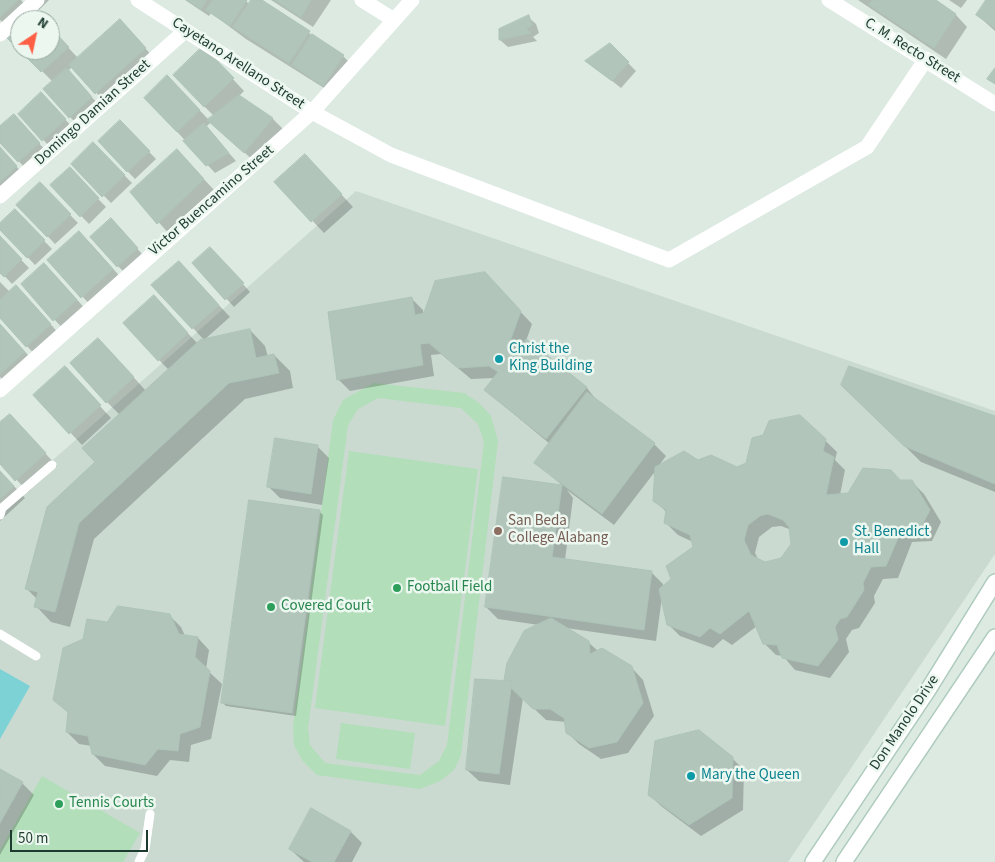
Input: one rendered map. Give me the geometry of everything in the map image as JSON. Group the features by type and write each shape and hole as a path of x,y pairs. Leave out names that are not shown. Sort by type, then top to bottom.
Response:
{"street":[{"path":"0,34 37,0"},
{"name":"Cayetano Arellano Street","path":"138,0 312,112 391,155 669,260 867,147 926,59"},
{"path":"362,0 394,20"},
{"name":"Victor Buencamino Street","path":"0,390 312,112 412,0"},
{"name":"C. M. Recto Street","path":"829,0 926,59 995,104"},
{"name":"Domingo Damian Street","path":"0,196 185,31"},
{"name":"Don Manolo Drive","path":"813,862 928,690 995,582"},
{"name":"Don Manolo Drive","path":"844,862 995,637"},
{"path":"855,798 878,812"}],"lane":[{"path":"0,515 2,508 52,464"},
{"path":"0,634 36,656"},
{"path":"139,862 145,849 150,814"}],"shaded area":[{"name":"San Beda College Alabang","path":"356,191 995,411 995,554 788,862 0,862 0,507"}],"green space":[{"path":"374,383 464,393 479,403 491,416 498,441 461,755 454,770 440,781 420,789 317,775 302,760 294,745 293,726 333,420 343,400","holes":["378,398 461,408 478,424 484,442 447,745 439,761 420,775 325,763 310,745 308,728 348,425 358,409"]},
{"name":"Football Field","path":"349,451 478,469 445,726 315,708"},
{"path":"341,723 415,733 410,769 336,759"},
{"name":"Tennis Courts","path":"42,776 140,833 123,862 0,862 0,850"}],"water":[{"path":"0,669 30,686 0,739"}],"building":[{"path":"0,0 18,0 0,17"},
{"path":"187,0 207,0 201,9"},
{"path":"213,0 247,0 230,26 206,10"},
{"path":"251,0 262,0 310,31 289,63 233,27"},
{"path":"275,0 311,0 301,17"},
{"path":"873,0 936,0 956,14 934,48 869,5"},
{"path":"986,0 995,0 995,28 976,15"},
{"path":"529,15 532,25 526,29 531,33 499,40 499,29"},
{"path":"120,19 146,48 95,94 69,65"},
{"path":"312,34 344,55 323,86 292,65"},
{"path":"60,38 69,47 60,55"},
{"path":"610,43 629,62 612,81 585,61"},
{"path":"203,46 234,78 204,107 173,75"},
{"path":"29,60 54,60 41,72"},
{"path":"67,68 92,97 69,118 43,89"},
{"path":"995,68 995,84 987,79"},
{"path":"167,75 200,110 177,132 144,98"},
{"path":"41,92 66,119 42,141 18,114"},
{"path":"239,95 273,118 244,153 207,120"},
{"path":"14,114 40,143 18,162 0,143 0,126"},
{"path":"120,120 150,151 127,172 98,141"},
{"path":"204,123 229,153 206,166 183,141"},
{"path":"93,142 125,175 102,197 71,164"},
{"path":"0,147 17,166 0,182"},
{"path":"177,149 204,179 157,224 130,192"},
{"path":"305,154 342,194 311,222 274,182"},
{"path":"70,167 99,198 80,217 50,185"},
{"path":"40,182 71,214 47,237 16,205"},
{"path":"15,209 45,240 27,258 0,230 0,223"},
{"path":"111,218 138,248 117,267 90,237"},
{"path":"79,231 113,269 81,298 47,260"},
{"path":"0,236 22,259 4,277 0,273"},
{"path":"210,247 244,283 225,300 192,263"},
{"path":"179,261 219,305 192,329 151,285"},
{"path":"44,263 77,300 53,321 21,284"},
{"name":"Christ the King Building","path":"485,272 521,311 508,347 516,353 526,339 587,387 546,439 484,390 498,372 489,366 458,368 429,343 420,344 423,365 337,380 328,312 412,297 415,315 424,313 435,281"},
{"path":"16,285 51,324 26,347 0,318 0,300"},
{"path":"154,295 188,333 158,361 123,323"},
{"path":"0,324 25,352 0,374"},
{"path":"250,329 256,358 274,354 279,373 229,383 79,523 55,612 34,607 38,592 25,589 47,507 95,462 82,448 200,340"},
{"path":"98,338 134,377 106,403 70,363"},
{"path":"65,366 101,405 69,434 33,395"},
{"path":"849,366 995,416 995,484 904,446 841,385"},
{"path":"587,392 655,443 602,514 534,463"},
{"path":"10,414 46,453 15,481 0,464 0,422"},
{"name":"St. Benedict Hall","path":"800,415 826,439 823,451 834,457 826,495 848,493 863,468 891,470 900,480 912,480 930,510 920,529 901,531 886,566 871,567 863,583 864,590 847,617 840,619 835,627 838,640 818,666 782,658 777,645 763,644 749,611 720,634 710,628 700,637 667,625 659,589 671,579 666,566 693,547 690,535 664,523 666,510 653,501 655,467 684,451 698,460 711,455 737,467 746,463 752,438 763,435 769,421","holes":["768,514 783,520 789,527 791,544 781,558 765,562 751,555 744,540 748,525 760,516"]},
{"path":"275,438 318,445 311,494 267,487"},
{"path":"0,471 14,486 0,499"},
{"path":"503,477 562,485 552,557 652,571 644,630 485,607"},
{"name":"Covered Court","path":"249,500 320,510 292,713 221,703"},
{"path":"118,606 170,614 179,634 198,637 195,657 210,671 200,727 180,734 178,751 158,749 145,765 92,754 88,736 66,732 68,712 53,700 63,648 83,639 87,619 107,622"},
{"path":"551,618 589,641 590,654 602,648 632,666 643,703 617,742 589,748 566,733 564,718 550,709 533,709 511,688 512,681 504,680 507,663 524,631"},
{"path":"475,679 512,681 499,774 466,770"},
{"name":"Mary the Queen","path":"699,730 733,757 732,798 689,825 648,795 655,741"},
{"path":"0,769 23,782 0,823"},
{"path":"311,808 351,831 334,862 312,862 289,849"}],"place":[{"name":"Christ the King Building","path":"499,359"},
{"name":"San Beda College Alabang","path":"498,531"},
{"name":"St. Benedict Hall","path":"844,542"},
{"name":"Football Field","path":"397,588"},
{"name":"Covered Court","path":"271,607"},
{"name":"Mary the Queen","path":"691,776"},
{"name":"Tennis Courts","path":"59,804"}]}
